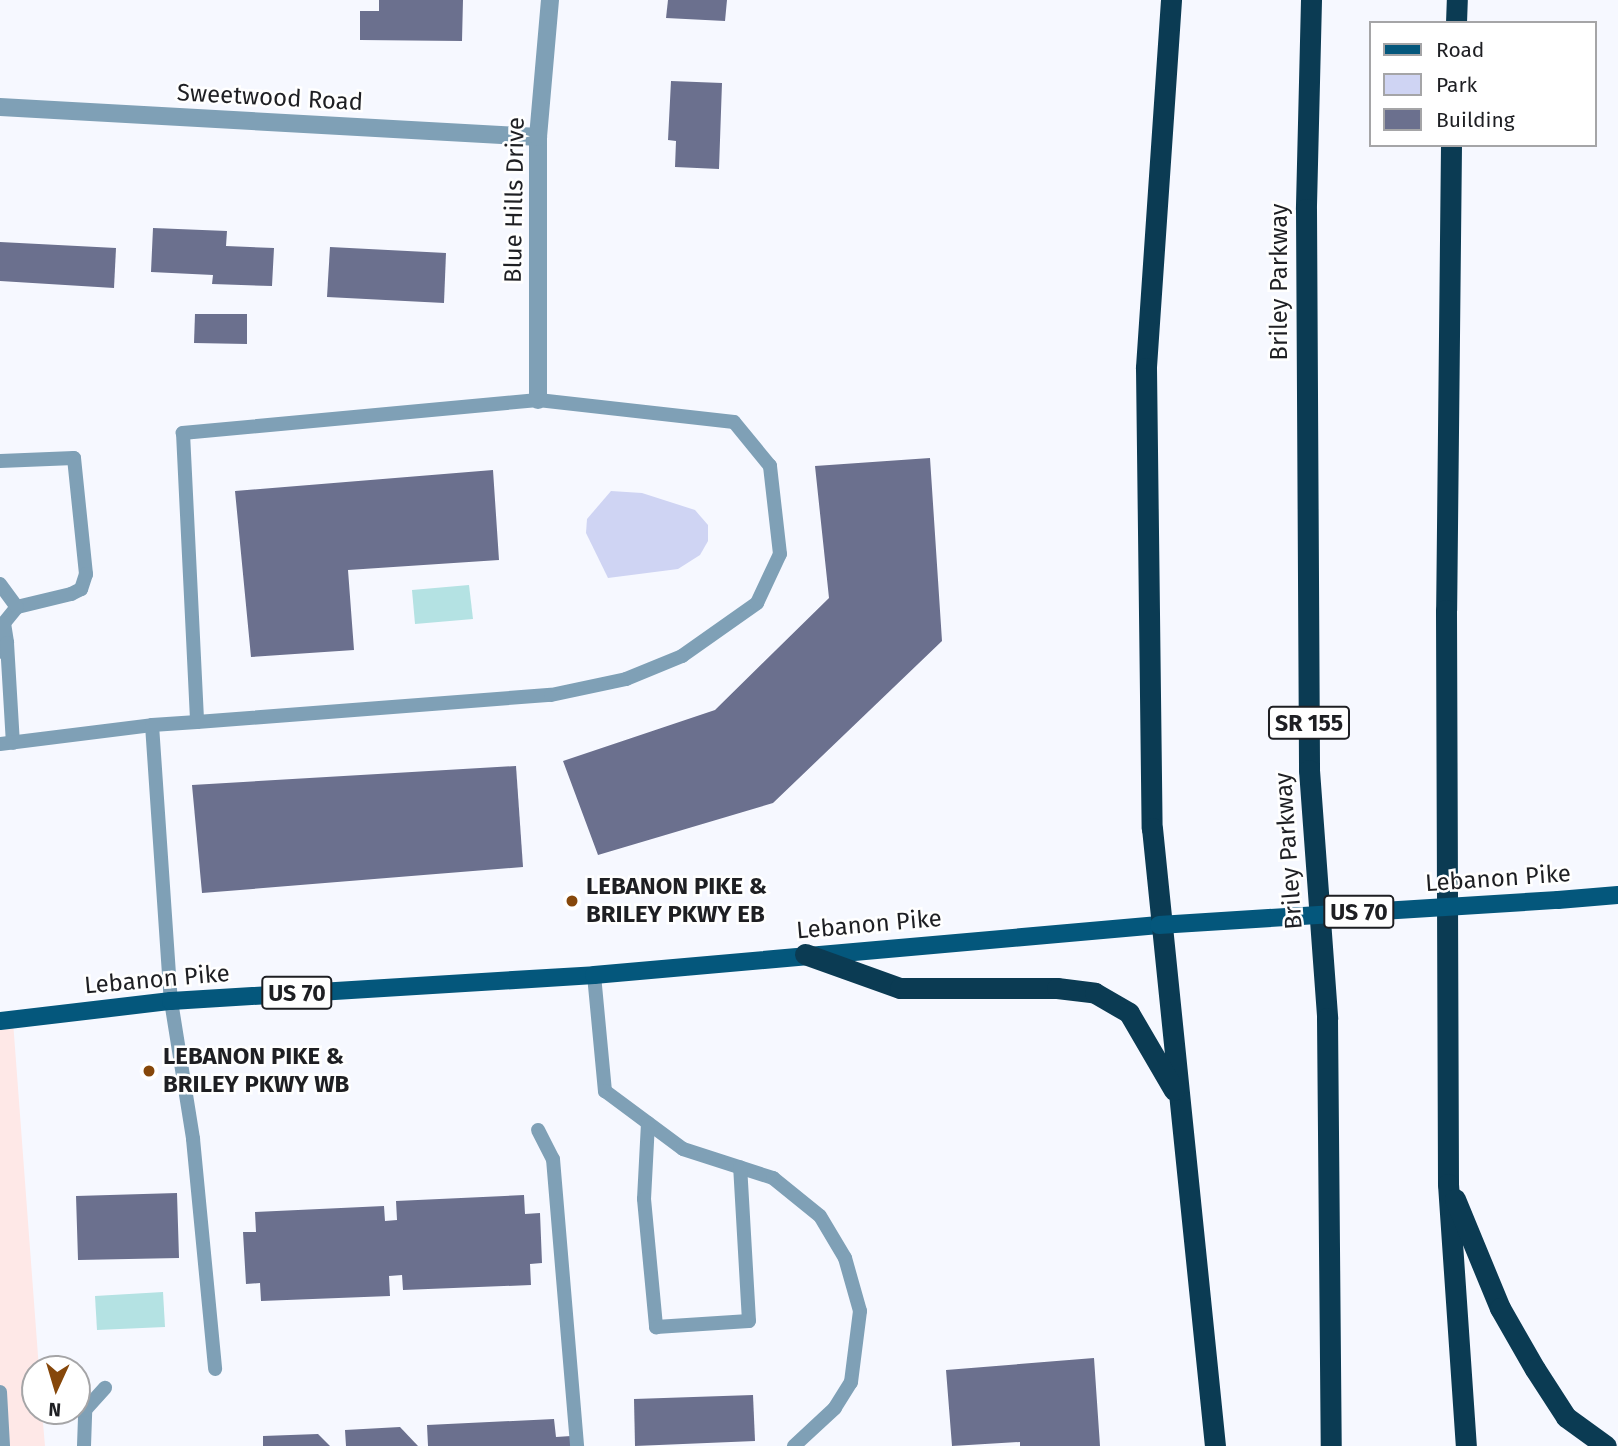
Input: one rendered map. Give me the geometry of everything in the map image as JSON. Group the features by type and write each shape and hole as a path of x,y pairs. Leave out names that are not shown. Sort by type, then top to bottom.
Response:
{"highway":[{"path":"1171,0 1146,368 1152,828 1159,925 1215,1446"},
{"name":"Briley Parkway","path":"1311,0 1306,209 1309,769 1327,1018 1331,1446"},
{"path":"1456,21 1457,0"},
{"path":"1451,147 1446,610 1448,1184 1466,1446"},
{"path":"805,954 900,988 1057,988 1095,993 1129,1013 1178,1096"},
{"path":"1448,1184 1500,1308 1535,1368 1566,1417 1606,1446"}],"main road":[{"name":"Lebanon Pike","path":"0,1021 172,1000 594,975 805,954 1159,925 1618,895"}],"street":[{"name":"Blue Hills Drive","path":"538,400 538,137 550,0"},
{"name":"Sweetwood Road","path":"0,107 538,137"}],"lane":[{"path":"0,461 74,458 86,574 81,589 17,607 4,623 7,743 152,725 197,722 576,690 626,679 682,656 757,603 780,554 770,466 734,422 538,400 183,433 197,722"},
{"path":"0,584 17,607"},
{"path":"152,725 172,1000 193,1139 215,1369"},
{"path":"594,975 606,1091 683,1149 773,1178 820,1216 845,1258 860,1311 851,1382 835,1408 794,1446"},
{"path":"648,1123 644,1199 656,1327 749,1321 740,1167"},
{"path":"538,1130 553,1159 578,1446"},
{"path":"84,1446 85,1410 106,1388"},
{"path":"0,1392 3,1446"}],"shaded area":[{"path":"469,585 473,619 415,624 412,590"},
{"path":"0,1021 13,1021 38,1355 21,1355 21,1425 43,1425 45,1446 0,1446"},
{"path":"163,1292 165,1327 97,1330 95,1296"}],"green space":[{"path":"611,491 642,493 695,510 708,525 708,541 700,555 678,569 608,578 586,533 587,519"}],"building":[{"path":"379,0 463,0 462,41 360,40 360,11 379,11"},
{"path":"668,0 727,0 725,21 666,18"},
{"path":"671,81 722,83 719,169 675,167 676,141 668,140"},
{"path":"153,228 227,231 226,246 274,248 272,286 212,284 213,275 151,272"},
{"path":"0,242 116,248 114,288 0,281"},
{"path":"330,247 446,253 444,303 327,297"},
{"path":"195,314 247,314 247,344 194,343"},
{"path":"930,458 942,641 773,803 598,855 563,761 715,710 829,598 815,466"},
{"path":"493,470 499,560 348,570 354,650 251,657 235,491"},
{"path":"516,766 523,867 202,893 192,785"},
{"path":"177,1193 179,1258 78,1260 76,1196"},
{"path":"524,1195 525,1214 540,1213 542,1263 530,1264 531,1285 403,1290 402,1275 389,1276 390,1296 261,1301 260,1283 246,1284 243,1232 256,1232 255,1212 384,1206 385,1221 397,1220 396,1201"},
{"path":"1094,1358 1100,1446 1020,1446 1020,1442 952,1446 946,1370"},
{"path":"753,1395 755,1441 635,1446 634,1399"},
{"path":"554,1419 556,1437 571,1436 571,1446 428,1446 427,1425"},
{"path":"400,1427 418,1446 346,1446 345,1430"},
{"path":"318,1434 330,1446 263,1446 263,1436"}],"place":[{"name":"LEBANON PIKE & BRILEY PKWY EB","path":"572,901"},
{"name":"LEBANON PIKE & BRILEY PKWY WB","path":"149,1071"}]}
